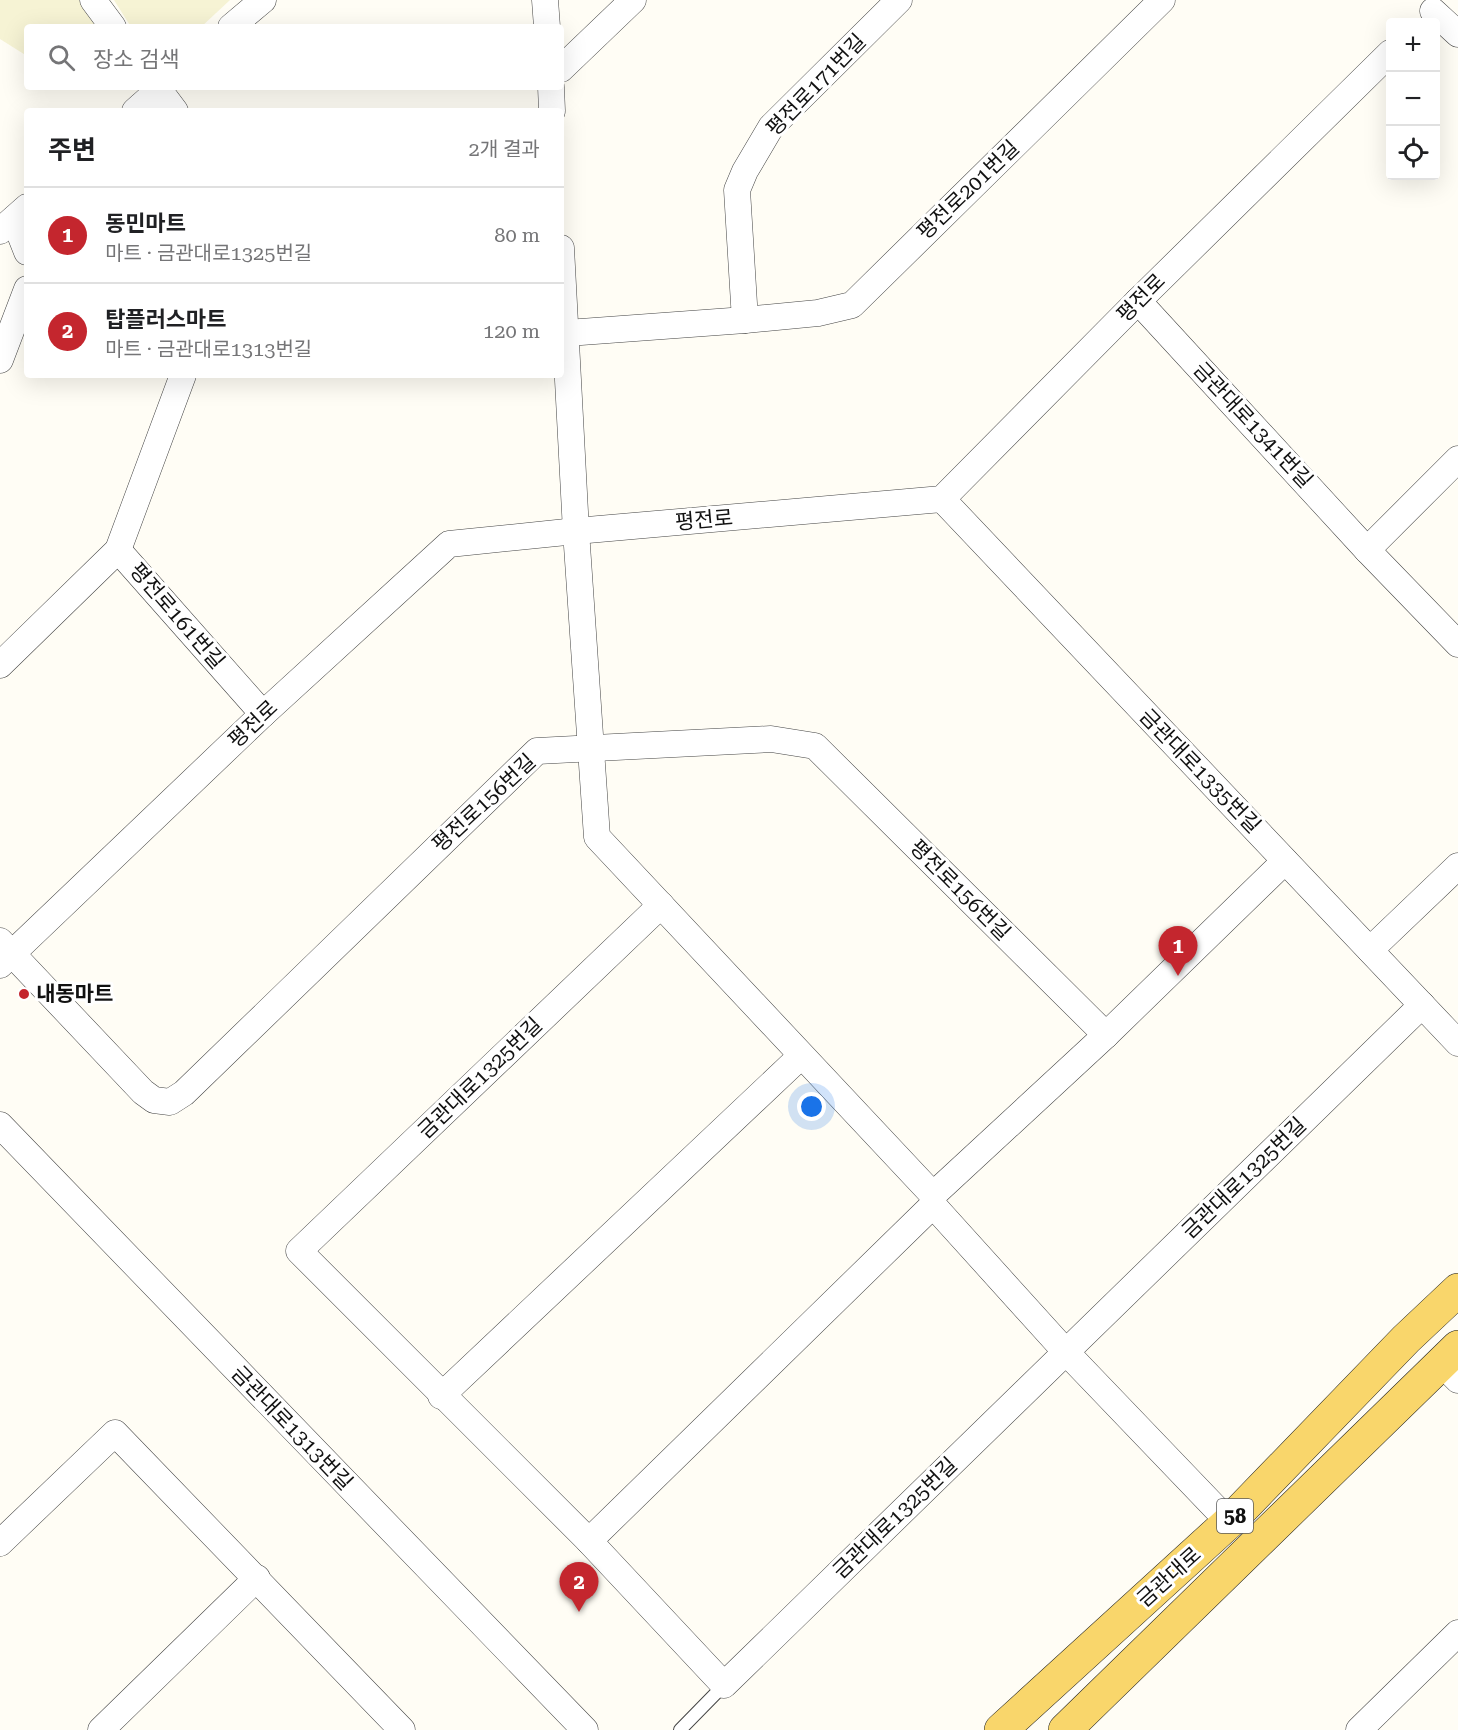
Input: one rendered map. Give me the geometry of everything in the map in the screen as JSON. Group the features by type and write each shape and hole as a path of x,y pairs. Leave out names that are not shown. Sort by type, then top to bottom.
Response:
{"main road":[{"name":"금관대로","path":"1000,1730 1229,1522 1406,1340 1458,1290"},
{"name":"금관대로","path":"1065,1730 1452,1364"}],"street":[{"path":"93,0 111,24"},
{"path":"234,24 262,0"},
{"path":"545,0 547,24"},
{"path":"564,66 633,0"},
{"name":"평전로171번길","path":"746,320 737,190 745,171 771,127 899,0"},
{"name":"평전로201번길","path":"746,320 818,313 852,305 1162,0"},
{"path":"1433,11 1458,34"},
{"name":"평전로","path":"4,953 449,544 942,499 1138,301 1386,57"},
{"path":"138,108 157,90"},
{"path":"160,90 173,108"},
{"path":"551,90 552,108"},
{"path":"14,219 24,244"},
{"path":"564,290 576,531 597,837 933,1200 1065,1351 1229,1522"},
{"path":"0,360 24,297"},
{"name":"금관대로1341번길","path":"1138,301 1367,550 1458,644"},
{"path":"567,333 746,320"},
{"name":"평전로161번길","path":"182,378 118,550 263,714"},
{"path":"1367,550 1458,459"},
{"name":"금관대로1335번길","path":"942,499 1458,1043"},
{"path":"0,665 118,550"},
{"name":"평전로156번길","path":"4,953 143,1092 154,1100 170,1102 184,1093 537,751 771,739 815,746 1106,1035"},
{"path":"589,1541 933,1200 1285,861"},
{"path":"1370,950 1458,866"},
{"name":"금관대로1325번길","path":"441,1396 299,1251 661,905"},
{"name":"금관대로1325번길","path":"724,1685 1422,1005"},
{"path":"724,1685 589,1541 441,1396 801,1056"},
{"name":"금관대로1313번길","path":"0,1125 585,1730"},
{"path":"0,1543 115,1433 257,1578 394,1727"},
{"path":"101,1730 257,1578"},
{"path":"1359,1730 1454,1645"}],"lane":[{"path":"680,1730 724,1685"}],"shaded area":[{"path":"0,0 79,0 95,24 24,24 24,54 0,39"},
{"path":"114,0 230,0 204,24 129,24"}],"place":[{"name":"동민마트","path":"1178,976"},
{"name":"내동마트","path":"24,994"},
{"name":"탑플러스마트","path":"579,1612"}]}
